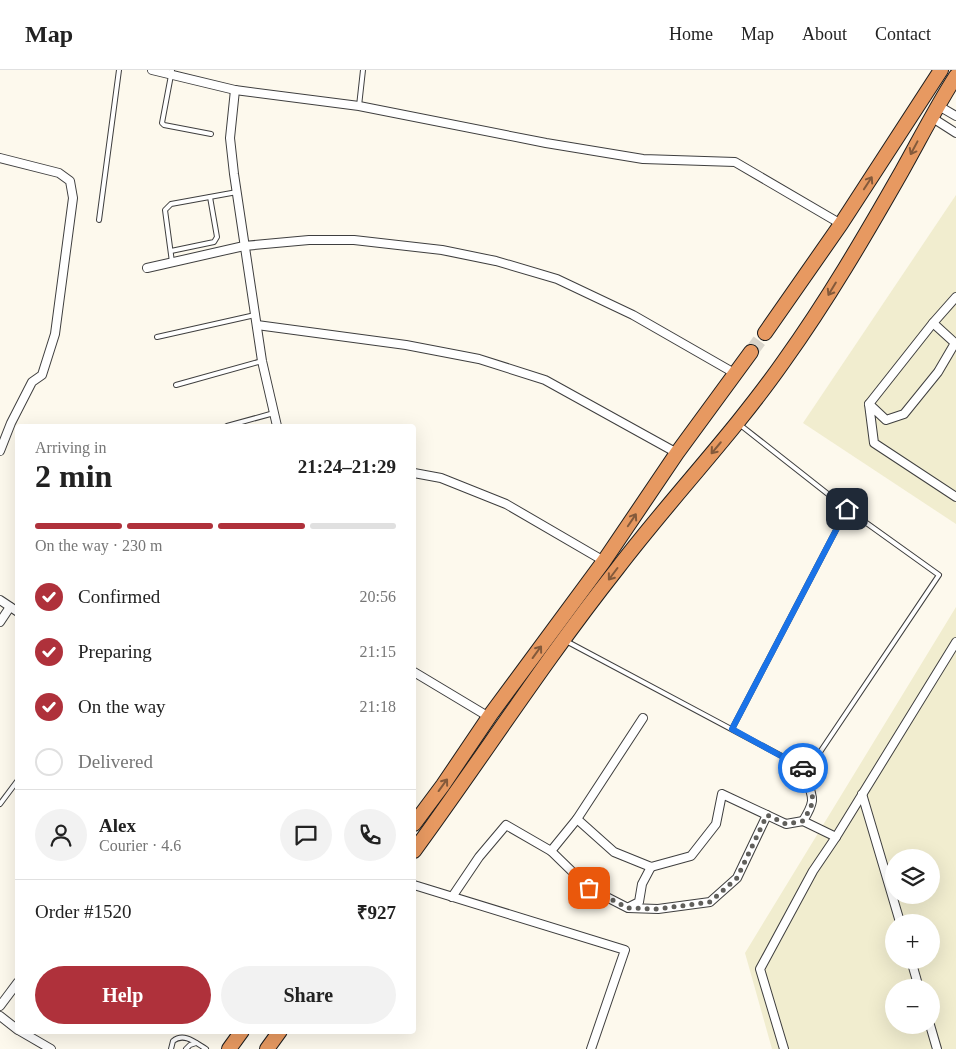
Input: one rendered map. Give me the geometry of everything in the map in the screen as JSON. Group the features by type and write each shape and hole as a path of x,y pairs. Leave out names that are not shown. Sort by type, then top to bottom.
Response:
{"highway":[{"path":"765,333 841,224 941,70"},
{"path":"416,848 456,794 504,722 617,568 737,423 785,361 824,302 903,170 934,111 956,76"},
{"path":"416,821 489,717 604,561 677,453 751,352"},
{"path":"229,1049 240,1034"},
{"path":"267,1049 278,1034"}],"street":[{"path":"152,70 171,72 235,90 359,106 546,143 643,159 735,162 841,224"},
{"path":"235,90 230,138 256,325 277,424"},
{"path":"934,111 956,116"},
{"path":"934,111 956,133"},
{"path":"0,158 59,173 70,181 73,198 55,334 42,375 32,382 11,422 0,451"},
{"path":"147,268 244,246 309,240 354,240 442,250 496,261 557,279 633,315 736,374"},
{"path":"955,300 934,323 869,404 874,443 956,497"},
{"path":"869,404 886,420 904,414 932,379 955,343 934,323"},
{"path":"256,325 406,345 478,359 545,380 677,453"},
{"path":"416,473 441,478 506,504 604,561"},
{"path":"0,600 15,610"},
{"path":"0,622 10,607"},
{"path":"784,1049 760,969 813,871 836,837 956,642"},
{"path":"416,673 489,717"},
{"path":"552,851 577,819 643,718"},
{"path":"803,821 810,810 813,794 806,780 808,770"},
{"path":"577,819 614,852 651,867 691,856 716,824 722,794 786,824 803,821 836,837"},
{"path":"862,794 898,914"},
{"path":"452,897 479,857 506,825 552,851 589,888 628,908 658,909 710,902 737,878 767,815"},
{"path":"628,908 639,902 642,884 651,867"},
{"path":"416,887 625,950 591,1049"},
{"path":"0,1006 15,986"},
{"path":"0,1016 15,1028"},
{"path":"24,1034 51,1049"},
{"path":"933,1034 937,1049"}],"lane":[{"path":"100,220 119,70"},
{"path":"359,106 363,70"},
{"path":"171,72 162,121 163,125 211,134"},
{"path":"172,262 165,210 167,206 237,192"},
{"path":"171,251 214,242 216,237 210,197"},
{"path":"157,337 255,315"},
{"path":"176,385 262,361"},
{"path":"234,424 274,413"},
{"path":"564,640 808,770 939,575 847,509 737,423"},
{"path":"732,729 847,509"},
{"path":"0,804 15,784"},
{"path":"171,1049 173,1041 180,1037 186,1038 206,1049"},
{"path":"186,1049 196,1043"}],"shaded area":[{"path":"956,195 956,524 803,423"},
{"path":"956,607 956,1049 772,1049 745,953"}],"tunnel":[{"path":"751,352 765,333"}],"way so far":[{"path":"589,888 628,908 658,909 710,902 737,878 767,815 786,824 803,821 810,810 813,794 806,780 808,770 803,768"}],"route":[{"path":"803,768 732,729 847,509"}]}
